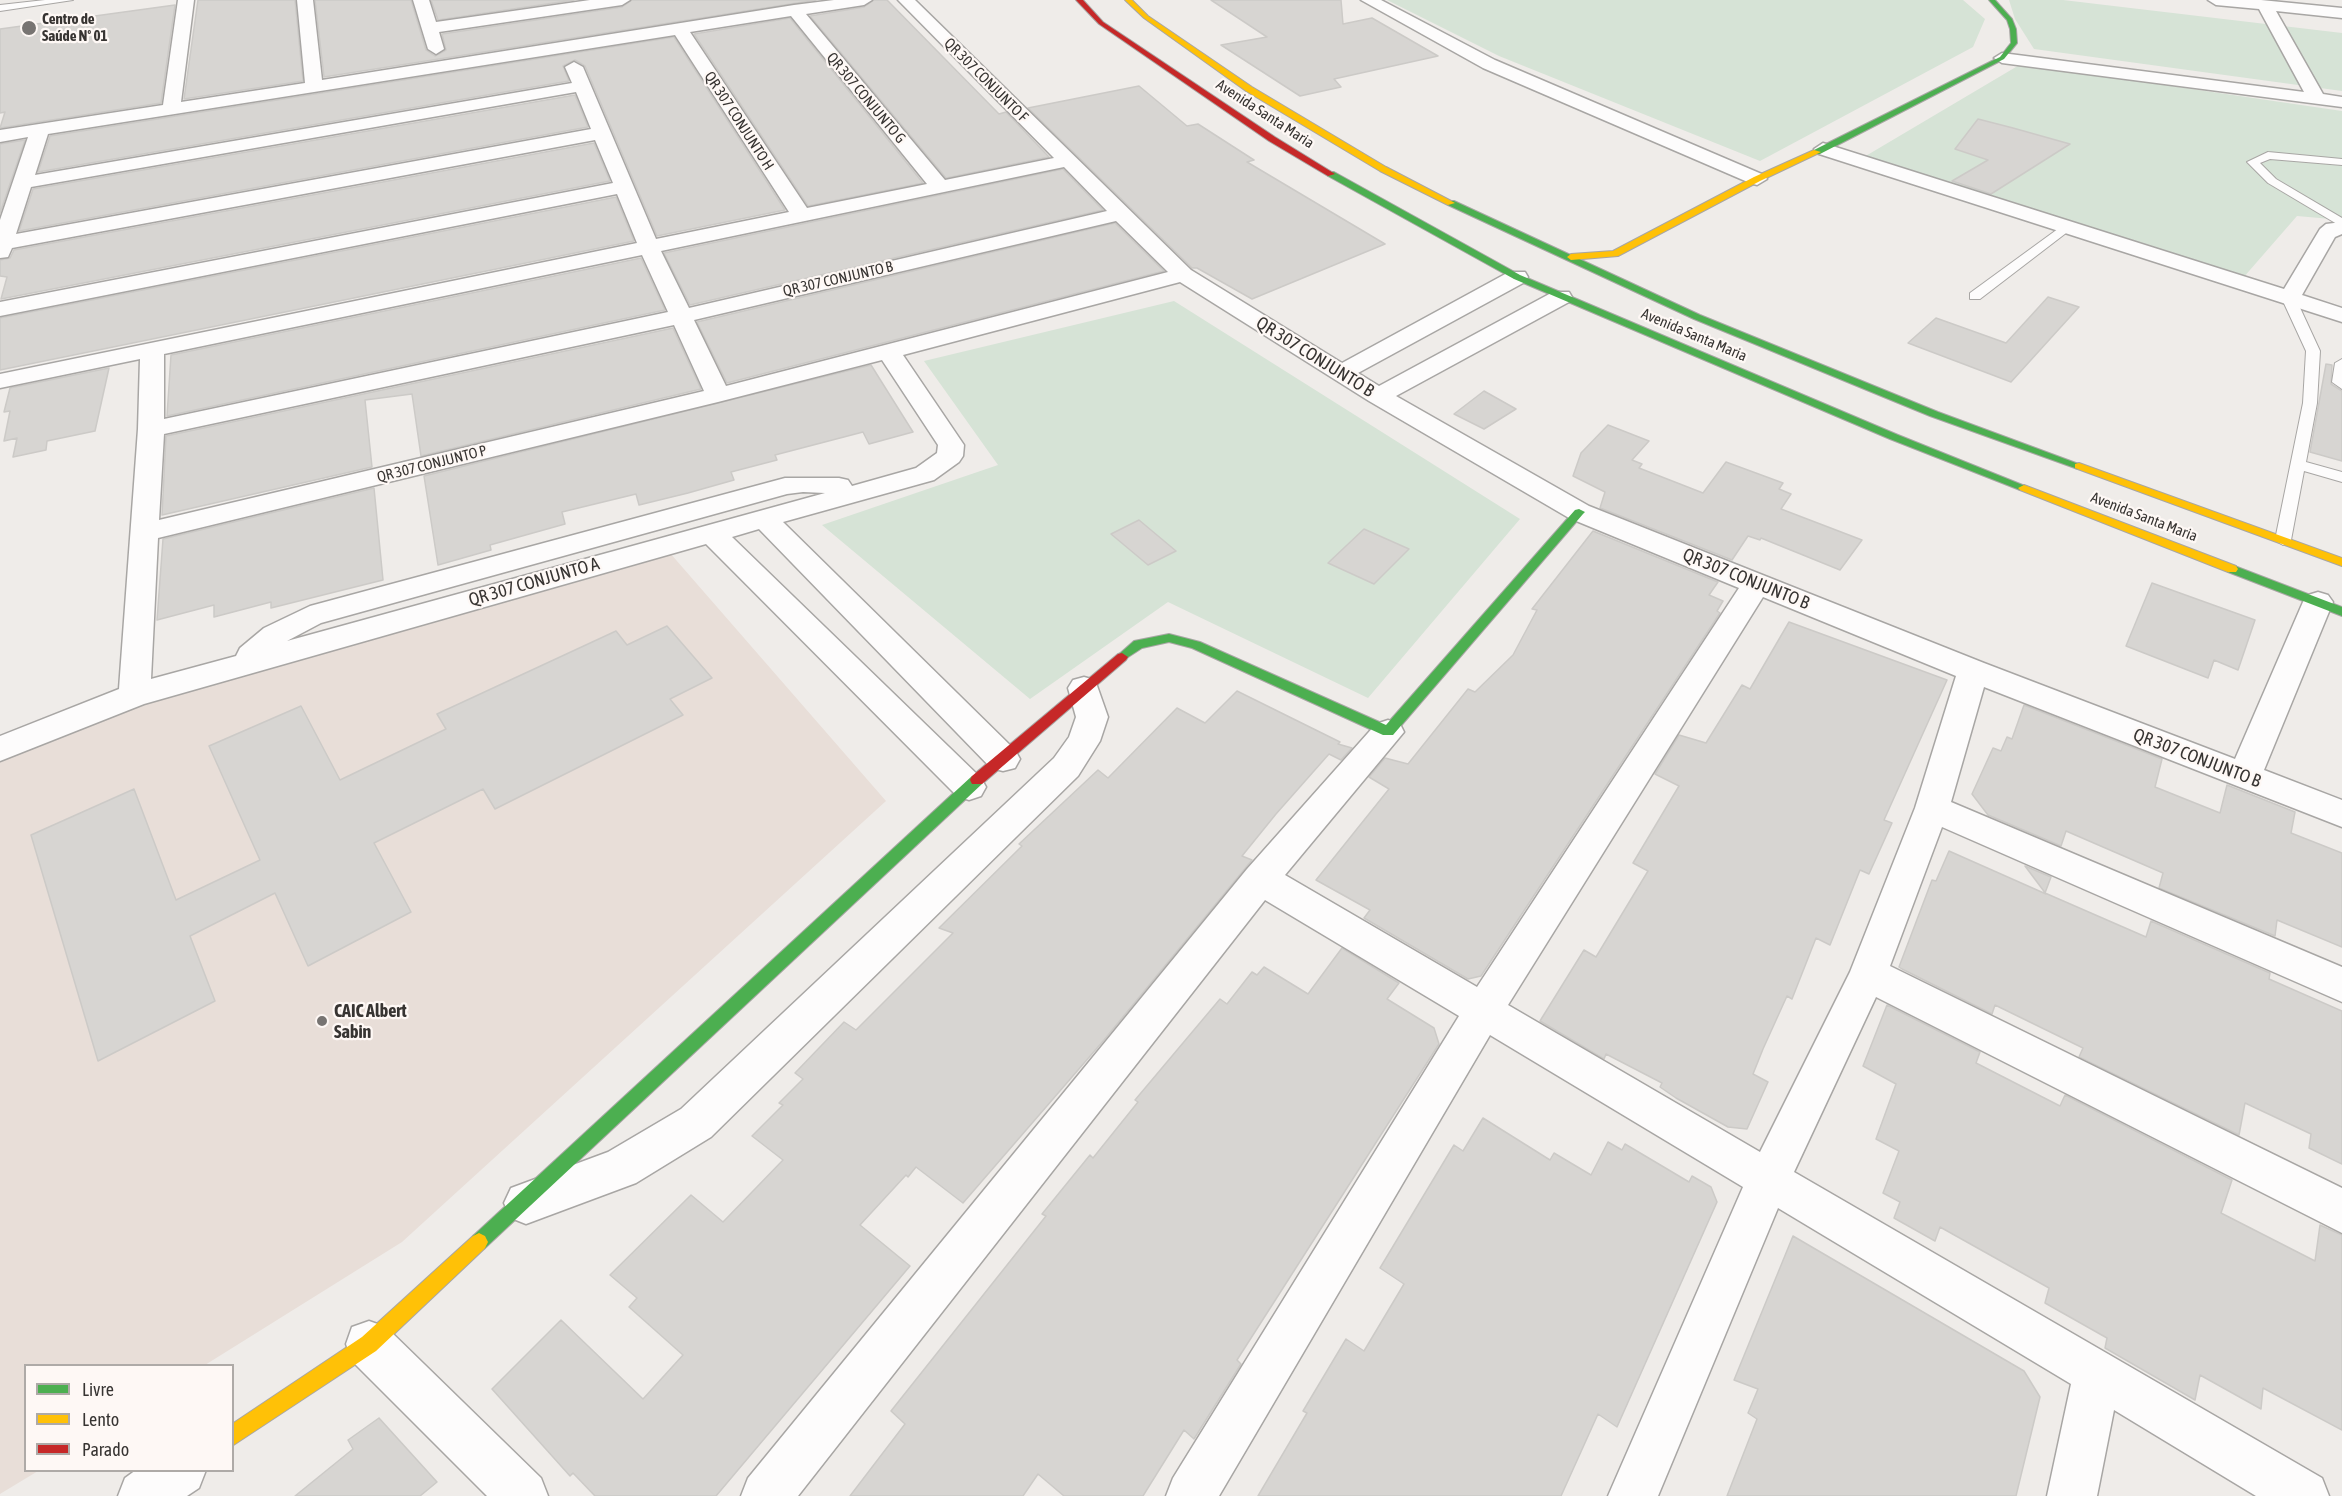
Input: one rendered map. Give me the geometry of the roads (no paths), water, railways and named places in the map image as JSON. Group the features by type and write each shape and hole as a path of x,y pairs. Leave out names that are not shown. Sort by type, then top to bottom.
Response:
{"main road":[{"name":"Avenida Santa Maria","path":"1079,0 1101,23 1235,116 1342,181 1517,278 1894,437 2330,607"},
{"name":"Avenida Santa Maria","path":"1128,0 1146,17 1249,89 1349,150 1383,169 1565,257 1697,317 1934,414 2342,562"},
{"path":"1986,0 2002,12"},
{"path":"1565,257 1615,254 1757,179 1823,149 2002,58 2014,43 2010,20 1992,0"},
{"path":"1235,116 1320,154 1349,150"},
{"path":"1342,181 1366,171 1383,169"},
{"path":"1615,254 1614,262 1621,282"},
{"path":"1894,437 1934,414"},
{"path":"1972,468 2001,440"},
{"path":"234,1435 369,1344 969,787 1138,644 1169,638 1196,645 1388,732 1579,512"}],"street":[{"path":"171,110 186,0"},
{"path":"304,0 314,85"},
{"path":"421,0 441,65"},
{"path":"430,28 622,0"},
{"path":"0,136 864,0"},
{"name":"QR 307 CONJUNTO F","path":"906,0 1118,214"},
{"path":"1369,0 1489,64 1757,179"},
{"path":"2216,0 2342,13"},
{"path":"2265,5 2316,98"},
{"name":"QR 307 CONJUNTO G","path":"794,10 939,186"},
{"name":"QR 307 CONJUNTO H","path":"679,28 800,214"},
{"path":"565,47 649,247 718,394 1183,275"},
{"path":"2002,58 2342,102"},
{"path":"22,183 582,86"},
{"path":"40,129 1,247 601,133"},
{"path":"1823,149 2342,315"},
{"path":"0,381 800,214 1066,161"},
{"path":"0,309 624,187"},
{"name":"QR 307 CONJUNTO B","path":"151,429 682,316 1118,214 1183,275 1378,396 1579,512 1973,671 2342,814"},
{"path":"2289,299 2327,232 2333,228 2342,228"},
{"path":"1341,373 1517,278"},
{"path":"1378,396 1561,297"},
{"path":"134,695 146,532 152,350"},
{"name":"QR 307 CONJUNTO A","path":"0,749 134,695 710,532 925,474 939,467 950,456 951,445 889,352"},
{"name":"QR 307 CONJUNTO P","path":"146,532 718,394"},
{"path":"241,665 275,635 310,616 785,486 821,484 867,489"},
{"path":"763,518 1003,759"},
{"path":"710,532 969,787"},
{"path":"1191,1496 1484,1010 1757,583"},
{"path":"2245,776 2330,607"},
{"path":"1634,1496 1769,1178 1868,974 1932,808 1973,671"},
{"path":"519,1205 621,1168 696,1123 1066,767 1084,741 1092,717 1084,688"},
{"path":"766,1496 1260,879 1388,732"},
{"path":"1932,808 2342,985"},
{"path":"1260,879 2304,1496"},
{"path":"1868,974 2342,1211"},
{"path":"369,1344 523,1496"},
{"path":"2072,1496 2097,1374"},
{"path":"143,1496 178,1472"}],"lane":[{"path":"0,8 32,2 68,0"},
{"path":"2342,162 2268,155 2253,162 2272,182 2342,223"},
{"path":"1975,296 2066,227"},
{"path":"2283,540 2296,464 2310,403 2313,351 2289,299"},
{"path":"2342,363 2339,382 2342,385"},
{"path":"2296,464 2342,477"}],"place":[{"name":"Centro de Saúde Nº 01","path":"29,28"},
{"name":"CAIC Albert Sabin","path":"322,1021"}]}
